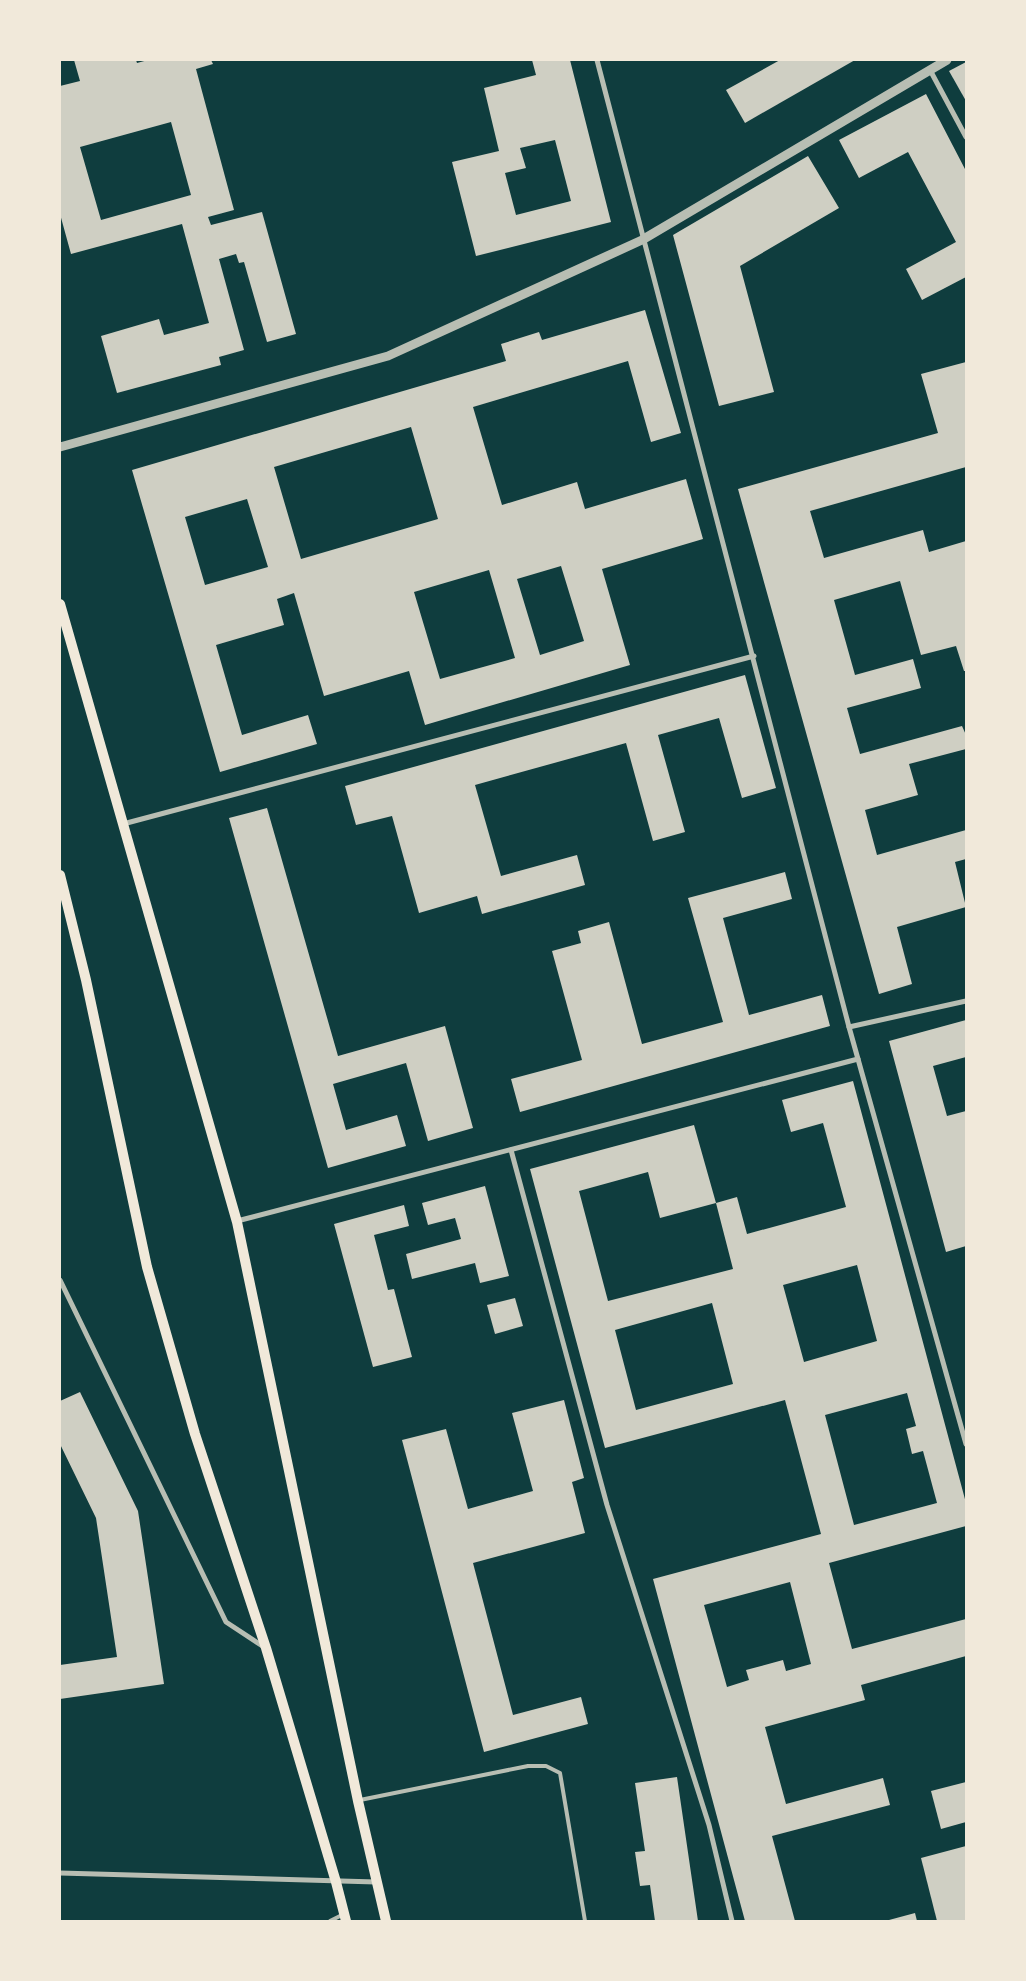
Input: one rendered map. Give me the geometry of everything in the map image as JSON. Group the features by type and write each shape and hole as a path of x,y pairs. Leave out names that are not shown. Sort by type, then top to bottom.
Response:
{"main road":[{"path":"60,604 237,1222 358,1801 386,1921"},
{"path":"60,875 86,980 147,1267 196,1434 266,1648 345,1918"}],"street":[{"path":"596,60 642,240 754,656 849,1026 966,1444"},
{"path":"60,447 388,356 642,240 947,60"},
{"path":"929,70 966,137"},
{"path":"123,824 754,656"},
{"path":"849,1026 966,1001"},
{"path":"237,1222 858,1059"},
{"path":"511,1150 607,1505 709,1825 732,1921"},
{"path":"60,1280 226,1622 266,1648"},
{"path":"60,1873 376,1882"}],"lane":[{"path":"358,1801 528,1766 546,1766 560,1773 585,1921"},
{"path":"330,1921 345,1918"}],"building":[{"path":"74,60 136,60 137,63 148,60 211,60 213,64 196,69 234,210 208,217 211,225 262,212 296,334 267,342 244,262 239,263 236,254 219,259 244,350 219,357 221,365 117,393 101,336 159,319 164,335 209,323 182,224 71,254 60,214 60,86 80,81","holes":["171,122 191,195 101,220 80,147"]},
{"path":"532,60 570,60 611,222 476,256 452,162 499,151 484,88 536,75","holes":["555,140 571,201 516,215 505,173 526,168 520,148"]},
{"path":"780,60 855,60 745,123 726,90"},
{"path":"966,62 966,101 949,71"},
{"path":"926,94 966,171 966,277 922,300 906,269 956,242 908,152 859,178 839,140"},
{"path":"808,156 839,208 740,266 774,392 719,406 673,235"},
{"path":"645,310 681,433 651,442 628,361 473,407 502,505 577,482 585,509 686,479 703,539 602,569 630,665 425,725 409,671 324,696 294,593 277,599 284,625 216,645 242,735 308,715 317,744 220,772 132,470 506,361 501,344 539,332 542,340","holes":["411,427 438,519 301,559 274,467","247,499 268,567 205,585 185,517","561,566 584,641 540,655 517,579","489,570 515,658 440,679 414,592"]},
{"path":"966,362 966,467 810,511 824,558 923,530 929,552 966,541 966,671 964,671 956,646 921,655 900,581 834,600 855,675 913,659 921,688 847,708 860,754 962,726 966,735 966,749 909,764 918,795 865,810 877,855 966,830 966,859 955,862 966,907 897,927 912,984 879,994 738,489 938,433 921,374"},
{"path":"745,675 776,788 742,798 719,718 658,735 685,832 653,841 626,743 475,785 501,876 577,855 585,885 482,914 477,896 419,913 392,816 356,825 345,786"},
{"path":"267,808 338,1056 445,1026 473,1128 428,1141 406,1063 333,1084 346,1130 397,1115 406,1146 328,1168 229,818"},
{"path":"785,872 792,899 723,918 749,1015 822,995 830,1026 520,1112 511,1079 582,1060 552,951 581,943 578,931 609,922 642,1044 723,1022 688,898"},
{"path":"966,1020 966,1057 933,1066 947,1116 966,1111 966,1246 946,1252 889,1041"},
{"path":"853,1081 966,1503 966,1526 829,1563 852,1649 966,1619 966,1656 861,1685 865,1700 765,1727 786,1804 883,1778 890,1805 772,1836 795,1921 745,1921 653,1579 821,1534 785,1400 605,1448 530,1169 694,1125 716,1203 737,1197 747,1234 846,1207 823,1123 791,1132 782,1100","holes":["648,1172 660,1218 716,1203 733,1269 608,1301 579,1191","857,1265 877,1341 804,1362 783,1285","712,1303 733,1384 636,1410 615,1330","907,1393 916,1426 906,1429 912,1454 923,1451 937,1503 854,1525 825,1415","790,1582 811,1664 786,1671 783,1660 746,1670 749,1680 727,1687 704,1605"]},
{"path":"485,1186 509,1276 480,1283 475,1263 412,1279 406,1254 461,1239 455,1218 428,1225 422,1203"},
{"path":"404,1205 409,1226 374,1235 388,1290 394,1289 412,1357 373,1367 334,1224"},
{"path":"515,1298 523,1326 495,1334 487,1305"},
{"path":"80,1392 138,1511 164,1684 60,1699 60,1665 117,1657 96,1518 60,1444 60,1401"},
{"path":"564,1400 584,1478 572,1482 585,1533 473,1563 513,1715 581,1697 588,1724 484,1752 402,1440 446,1429 468,1509 533,1491 512,1413"},
{"path":"677,1777 698,1921 655,1921 650,1885 640,1886 635,1852 645,1851 635,1783"},
{"path":"966,1782 966,1822 941,1829 931,1791"},
{"path":"966,1846 966,1921 937,1921 921,1858"},
{"path":"915,1913 917,1921 889,1921 889,1920"}]}
